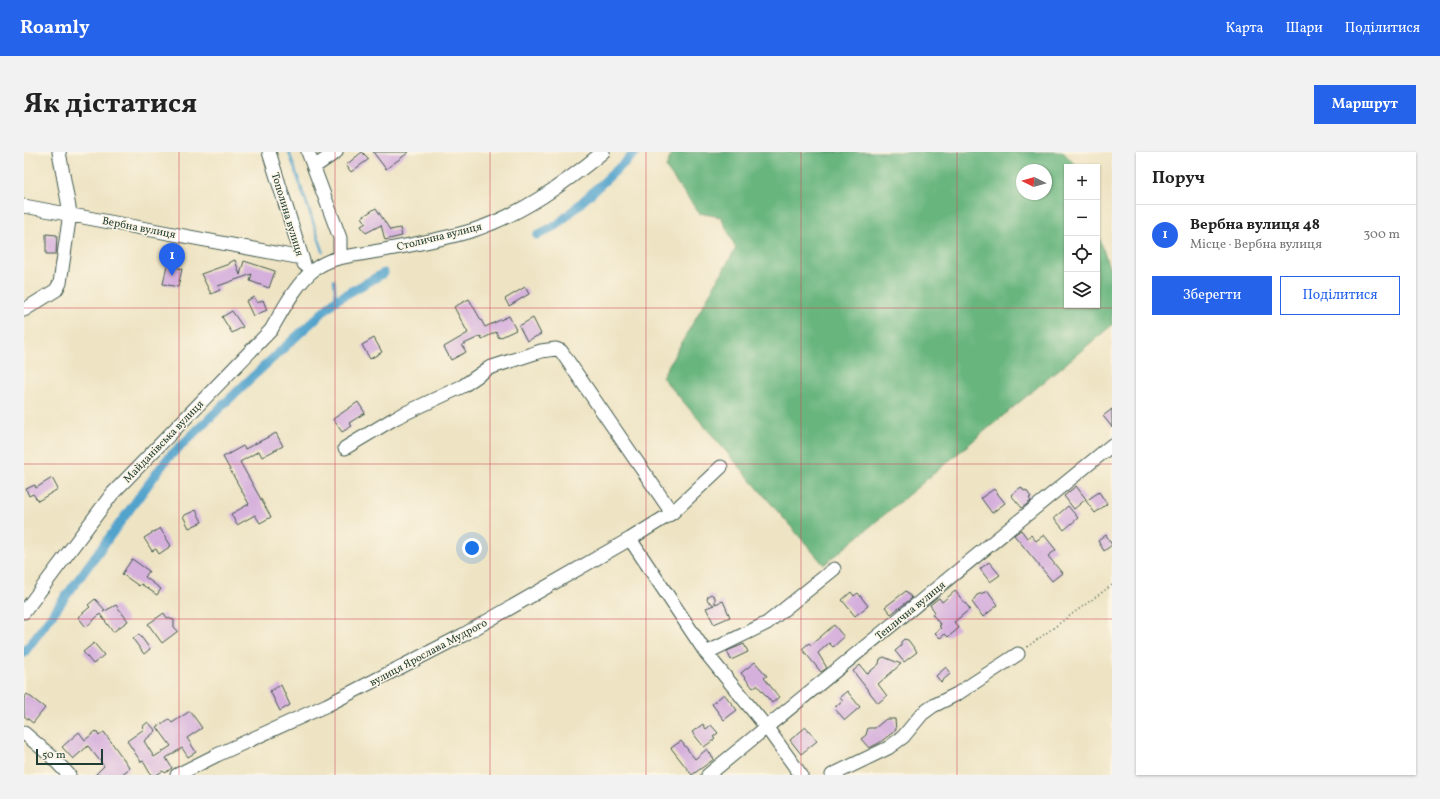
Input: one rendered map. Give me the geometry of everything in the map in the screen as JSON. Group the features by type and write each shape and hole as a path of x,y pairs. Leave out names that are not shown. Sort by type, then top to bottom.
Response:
{"street":[{"path":"24,310 56,290 60,283 70,213 59,152"},
{"name":"Тополина вулиця","path":"269,152 308,275"},
{"path":"308,152 340,238 340,257"},
{"path":"314,167 336,152"},
{"name":"Столична вулиця","path":"308,275 325,263 340,257 401,246 473,230 535,203 579,172 603,152"},
{"name":"Вербна вулиця","path":"24,206 70,213 302,258"},
{"name":"Майданівська вулиця","path":"24,612 40,588 112,494 271,330 308,275"},
{"path":"345,448 395,418 463,386 489,368 541,351 556,349 561,351 672,513"},
{"name":"Теплична вулиця","path":"708,775 1112,445"},
{"name":"вулиця Ярослава Мудрого","path":"177,775 216,755 327,705 443,645 630,539 672,513 721,467"},
{"path":"630,539 706,653 767,728 801,775"},
{"path":"706,653 767,623 834,569"},
{"path":"24,596 40,588"},
{"path":"832,775 888,748 903,737 922,714 933,706 957,694 1018,654"},
{"path":"24,733 51,756 69,775"}],"path":[{"path":"1018,654 1112,585"}],"green space":[{"path":"672,152 1063,152 1074,164 1064,164 1064,308 1100,308 1100,240 1109,267 1112,267 1112,325 824,565 662,377 736,248 721,217 699,213 666,168"}],"building":[{"path":"362,152 369,159 351,172 346,165"},
{"path":"373,152 409,152 386,169"},
{"path":"376,208 390,230 400,228 402,236 385,240 381,225 366,233 361,226 366,223 362,217"},
{"path":"46,234 57,235 56,254 46,254"},
{"path":"235,260 240,275 244,261 275,271 269,288 250,281 252,274 218,286 220,290 211,294 201,274 229,264 228,263"},
{"path":"167,265 182,269 178,287 163,284"},
{"path":"525,287 529,294 509,306 505,299"},
{"path":"254,297 257,303 263,300 267,310 253,316 246,301"},
{"path":"469,299 485,327 509,316 516,330 499,338 496,332 482,339 481,336 462,345 466,352 451,360 444,347 468,333 454,307"},
{"path":"232,311 243,327 232,333 222,317"},
{"path":"533,318 541,334 527,341 519,326"},
{"path":"374,338 382,352 370,359 362,345"},
{"path":"358,402 365,413 349,423 352,426 342,432 333,419"},
{"path":"1112,409 1112,427 1103,416"},
{"path":"276,433 283,446 262,457 259,451 240,462 271,517 260,523 255,515 237,525 231,514 249,504 223,457 243,446 245,449"},
{"path":"52,478 58,489 38,501 33,494 29,496 26,489 35,485 36,488"},
{"path":"1076,486 1086,499 1074,509 1064,496"},
{"path":"1021,487 1024,491 1026,490 1031,497 1029,498 1031,501 1022,508 1011,495"},
{"path":"994,489 1005,503 992,513 981,498"},
{"path":"1099,492 1107,504 1095,513 1086,501"},
{"path":"1068,506 1078,518 1064,530 1054,518"},
{"path":"196,510 202,522 189,528 183,516"},
{"path":"160,528 171,546 159,554 156,549 152,551 144,538"},
{"path":"1021,530 1027,538 1031,535 1036,541 1044,535 1056,550 1048,556 1062,573 1052,581 1014,535"},
{"path":"1106,535 1112,545 1104,551 1098,541"},
{"path":"132,559 149,571 145,577 161,589 157,595 141,584 139,586 122,574"},
{"path":"989,562 1000,575 990,582 980,569"},
{"path":"906,591 912,598 891,614 885,607"},
{"path":"955,591 970,609 954,622 959,628 948,637 945,634 940,638 935,633 941,628 939,626 941,625 932,614 935,612 930,605 939,598 942,602"},
{"path":"988,591 998,605 983,617 972,602 977,595"},
{"path":"851,592 854,596 858,593 868,606 855,616 842,600"},
{"path":"711,594 715,597 715,604 723,601 730,617 714,624 706,608 714,605 707,600 708,596"},
{"path":"95,599 105,610 103,612 116,605 128,621 113,632 100,614 86,627 78,617 90,607 88,605"},
{"path":"164,613 167,618 174,620 174,627 178,631 162,643 148,624"},
{"path":"834,625 844,637 833,647 829,643 818,653 827,668 821,672 802,649 809,643 811,645"},
{"path":"139,634 150,649 144,654 133,639"},
{"path":"904,639 908,640 917,652 904,662 895,651 901,646 901,642"},
{"path":"94,643 104,655 93,664 83,652"},
{"path":"744,644 748,652 731,660 727,651"},
{"path":"884,657 901,664 878,684 887,696 878,703 853,671 860,665 867,674 879,664 880,659"},
{"path":"755,662 767,676 764,678 779,697 772,703 757,685 753,688 741,673"},
{"path":"946,667 951,673 941,682 936,676"},
{"path":"281,685 290,705 280,711 270,691"},
{"path":"847,691 860,707 845,720 834,708 843,700 840,697"},
{"path":"27,694 45,708 33,723 24,716 24,698"},
{"path":"724,694 737,710 724,720 712,704"},
{"path":"190,711 202,728 187,738 196,752 188,757 182,748 166,758 172,768 165,773 163,771 156,775 151,775 143,761 141,762 127,741 144,729 142,727 148,722 156,731 144,741 154,757 171,746 157,727 169,719 172,723"},
{"path":"886,719 895,719 896,730 879,743 869,748 861,739 866,735 868,728 875,728"},
{"path":"703,724 706,729 711,725 718,733 713,737 715,739 704,747 692,732"},
{"path":"806,727 817,741 801,754 790,740"},
{"path":"96,731 99,736 104,732 130,768 121,775 95,775 104,766 88,746 73,759 62,747 79,732 85,740"},
{"path":"681,741 695,759 707,749 714,759 692,775 671,748"}],"waterway":[{"path":"289,152 323,251"},
{"path":"537,235 557,225 636,152"},
{"path":"24,653 167,459 247,382 336,300 384,273"},
{"path":"334,280 336,300"}],"place":[{"name":"Вербна вулиця 48","path":"172,276"}]}
